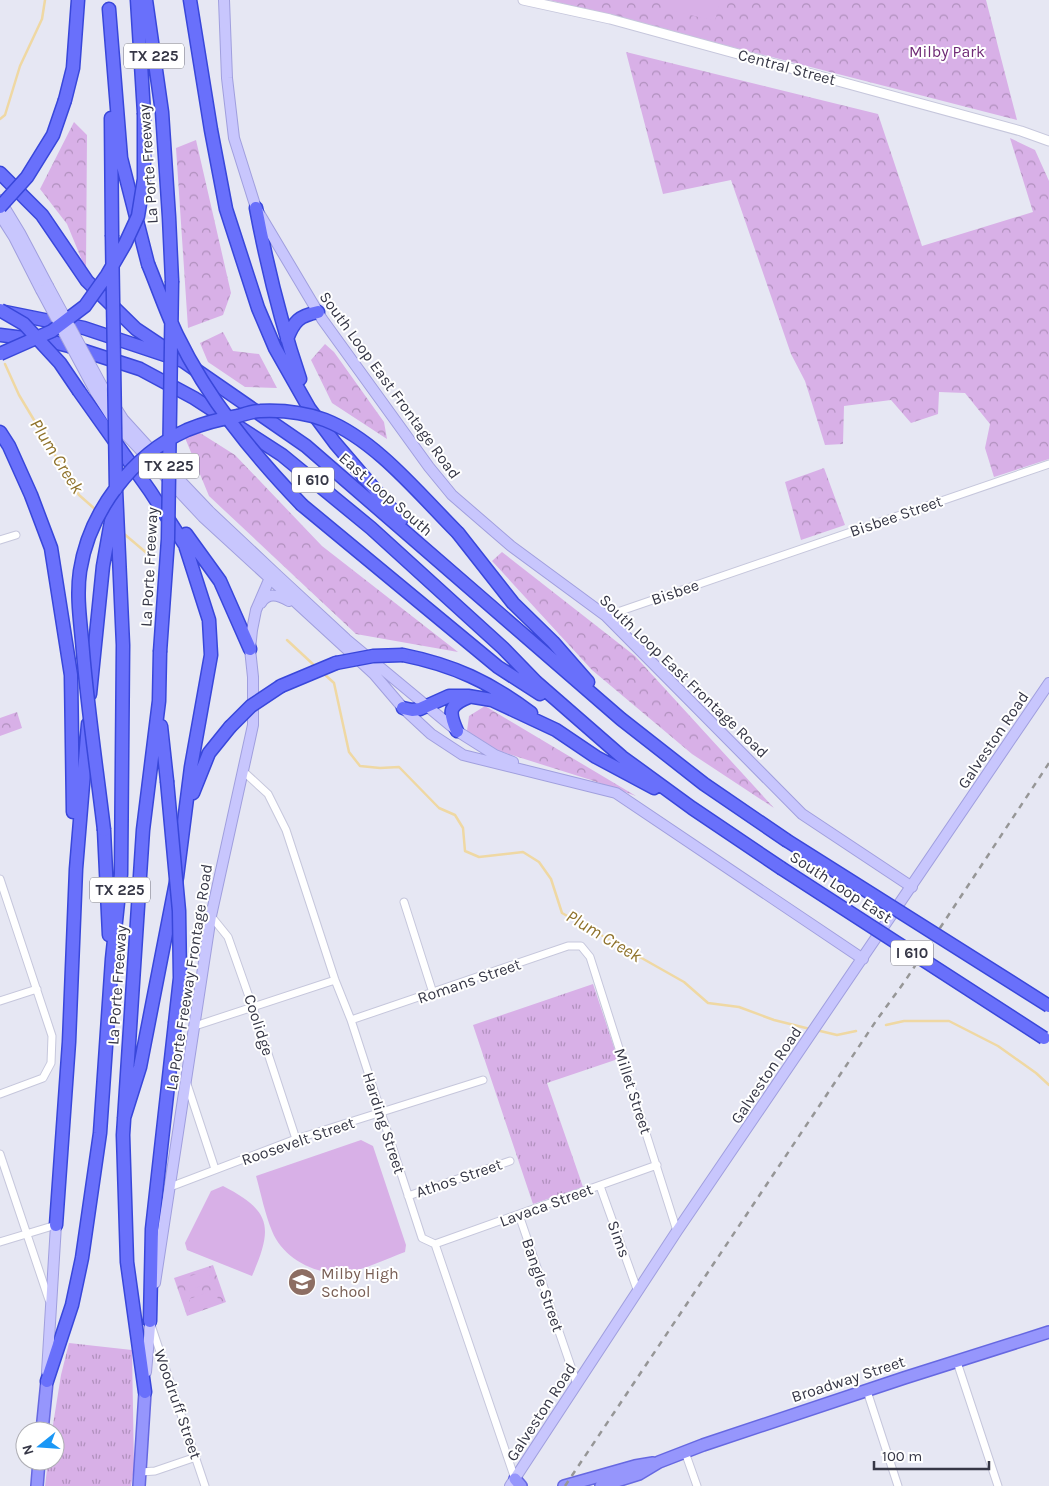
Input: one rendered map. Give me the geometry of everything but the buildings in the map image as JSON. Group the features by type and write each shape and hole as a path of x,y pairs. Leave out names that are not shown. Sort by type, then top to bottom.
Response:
{"highway":[{"path":"0,207 27,177 53,134 65,100 73,68 78,0"},
{"path":"0,354 52,331 84,306 107,276 138,216 144,178 144,113 137,0"},
{"name":"La Porte Freeway","path":"145,1392 127,1262 123,1135 143,830 159,701 160,652 168,539 172,281 162,112 146,0"},
{"path":"190,0 209,121 226,209 258,308 275,348 309,408 335,443 431,554"},
{"path":"109,5 121,158 148,264 177,335 206,388 246,442 278,481 302,505 498,667 572,715"},
{"name":"La Porte Freeway","path":"47,1381 72,1305 80,1267 100,1133 112,959 121,874 123,645 116,489 109,5"},
{"path":"0,173 42,215 86,281 136,329 183,361"},
{"path":"256,208 262,242 286,340 309,408"},
{"path":"0,310 24,324 60,364 150,491 185,545 209,620 211,655 191,767 177,878 140,1067 124,1118"},
{"name":"East Loop South","path":"0,310 84,328 183,361 306,446 621,719 704,784"},
{"path":"286,340 297,320 303,316 318,312"},
{"name":"I 610","path":"0,335 35,339 69,346 140,369 194,398 274,450 371,528 503,648 572,715 622,757 692,808"},
{"path":"112,959 108,930 104,830 78,598 80,570 90,532 97,518 123,480 140,460 185,431 213,420 260,411 307,414 333,424 363,440 382,456 458,533 514,603 621,719"},
{"path":"0,432 9,446 31,495 51,548 71,675 76,869"},
{"path":"56,1225 69,1042 76,869 103,566 116,489"},
{"path":"150,491 187,536 220,581 250,649"},
{"path":"184,827 196,783 210,753 230,727 251,706 273,691 311,672 336,663 372,656 403,656 431,661 473,676 513,699 596,757 692,808"},
{"path":"402,708 420,709 448,696 472,696 492,700 556,730"},
{"path":"457,731 451,719 453,706 472,696"},
{"path":"150,1321 152,1228 180,978 179,911 159,701"},
{"name":"South Loop East","path":"704,784 786,840 1049,1006"},
{"name":"South Loop East","path":"692,808 781,868 1047,1040"}],"main road":[{"path":"224,0 227,78 234,138 256,208"},
{"path":"0,200 20,233 44,288"},
{"name":"South Loop East Frontage Road","path":"256,208 318,312 392,417 452,495 511,546 606,616 802,814 912,887"},
{"path":"0,214 44,288 99,388 123,418 303,610 374,674 402,708 430,734 463,755 535,771 616,793 863,959"},
{"path":"272,577 457,731 495,755 535,771"},
{"name":"La Porte Freeway Frontage Road","path":"145,1392 150,1321 211,916 253,724 254,709 250,649 256,610 272,577"},
{"path":"256,610 264,598 273,595 280,596 303,610"},
{"name":"Galveston Road","path":"515,1484 577,1384 677,1231 821,1022 1049,683"},
{"path":"43,1421 56,1225"},
{"name":"Broadway Street","path":"564,1486 601,1483 639,1474 659,1462 685,1452 1049,1333"},
{"path":"139,1486 145,1392"},
{"path":"36,1486 38,1471"}],"street":[{"name":"Central Street","path":"523,0 610,19 1021,131 1049,141"},
{"name":"Bisbee Street","path":"744,569 1049,464"},
{"path":"0,540 16,535"},
{"name":"Bisbee","path":"606,616 744,569"},
{"name":"Harding Street","path":"243,771 268,794 286,830 335,980 351,1020 422,1238 435,1244 515,1484"},
{"path":"0,879 52,1036 51,1063 43,1078 0,1094"},
{"path":"404,902 433,993"},
{"name":"Coolidge","path":"211,916 228,937 296,1139"},
{"name":"Romans Street","path":"351,1020 568,946 581,946 586,952"},
{"name":"Millet Street","path":"586,952 590,957 677,1231"},
{"path":"195,1026 335,980"},
{"path":"0,1001 37,989"},
{"name":"Roosevelt Street","path":"170,1187 296,1139 483,1080"},
{"path":"186,1082 215,1169"},
{"path":"0,1154 50,1303"},
{"name":"Athos Street","path":"408,1196 510,1161"},
{"name":"Lavaca Street","path":"435,1244 657,1165"},
{"name":"Sims","path":"600,1186 638,1292"},
{"name":"Bangle Street","path":"519,1215 577,1384"},
{"path":"0,1242 56,1225"},
{"name":"Woodruff Street","path":"150,1321 205,1486"},
{"path":"957,1362 998,1486"},
{"path":"867,1391 898,1486"},
{"path":"685,1452 697,1486"},
{"path":"141,1472 155,1471 196,1457"}],"green space":[{"name":"Milby Park","path":"549,0 986,0 1017,120"},
{"path":"676,0 720,0 715,21 674,11"},
{"path":"626,52 878,114 922,246 1033,212 1010,138 1035,150 1049,181 1049,459 994,477 985,448 990,424 965,393 939,392 938,414 911,423 891,400 844,406 843,444 825,445 805,381 791,354 731,180 663,194"},
{"path":"74,122 87,135 86,270 67,224 40,189"},
{"path":"196,140 231,293 223,315 188,328 176,148"},
{"path":"223,332 233,351 259,354 277,388 245,387 208,362 200,343"},
{"path":"325,344 334,352 384,422 387,439 332,403 311,360"},
{"path":"197,431 235,455 322,546 458,652 356,634 209,496 183,433"},
{"path":"824,468 845,525 801,540 785,482"},
{"path":"502,552 635,656 774,808 692,754 592,670 492,561"},
{"path":"485,706 636,796 499,751 467,731 469,716"},
{"path":"17,712 22,728 0,736 0,718"},
{"path":"593,984 618,1059 547,1083 583,1187 533,1204 473,1025"},
{"path":"361,1140 373,1146 406,1245 405,1252 354,1271 336,1273 313,1269 293,1258 277,1241 267,1218 256,1176"},
{"path":"223,1186 251,1204 264,1222 263,1245 252,1276 187,1250 185,1243 211,1191"},
{"path":"213,1265 226,1302 187,1316 174,1278"},
{"path":"208,1270 212,1282 186,1291 182,1279"},
{"path":"215,1290 219,1302 193,1311 189,1299"},
{"path":"69,1343 132,1350 134,1469 131,1486 45,1486 47,1471 65,1471 65,1421 54,1421 61,1375"}],"waterway":[{"name":"Plum Creek","path":"0,119 5,115 20,66 42,19 45,0"},
{"name":"Plum Creek","path":"5,364 19,395 79,495 96,510"},
{"name":"Plum Creek","path":"123,533 149,555"},
{"name":"Plum Creek","path":"287,640 316,667"},
{"name":"Plum Creek","path":"322,672 334,683 349,752 360,766 399,767 439,808 455,815 463,828 465,851 479,857 523,852 539,862 551,879 562,913 684,982 708,1003 739,1007 774,1020 810,1029"},
{"name":"Plum Creek","path":"886,1025 904,1021 949,1021 998,1046 1036,1073 1049,1085"},
{"name":"Plum Creek","path":"816,1030 837,1035 856,1031"}],"railway":[{"path":"565,1486 876,1021 905,981 1049,763"}],"place":[{"name":"Milby High School","path":"302,1282"}]}
